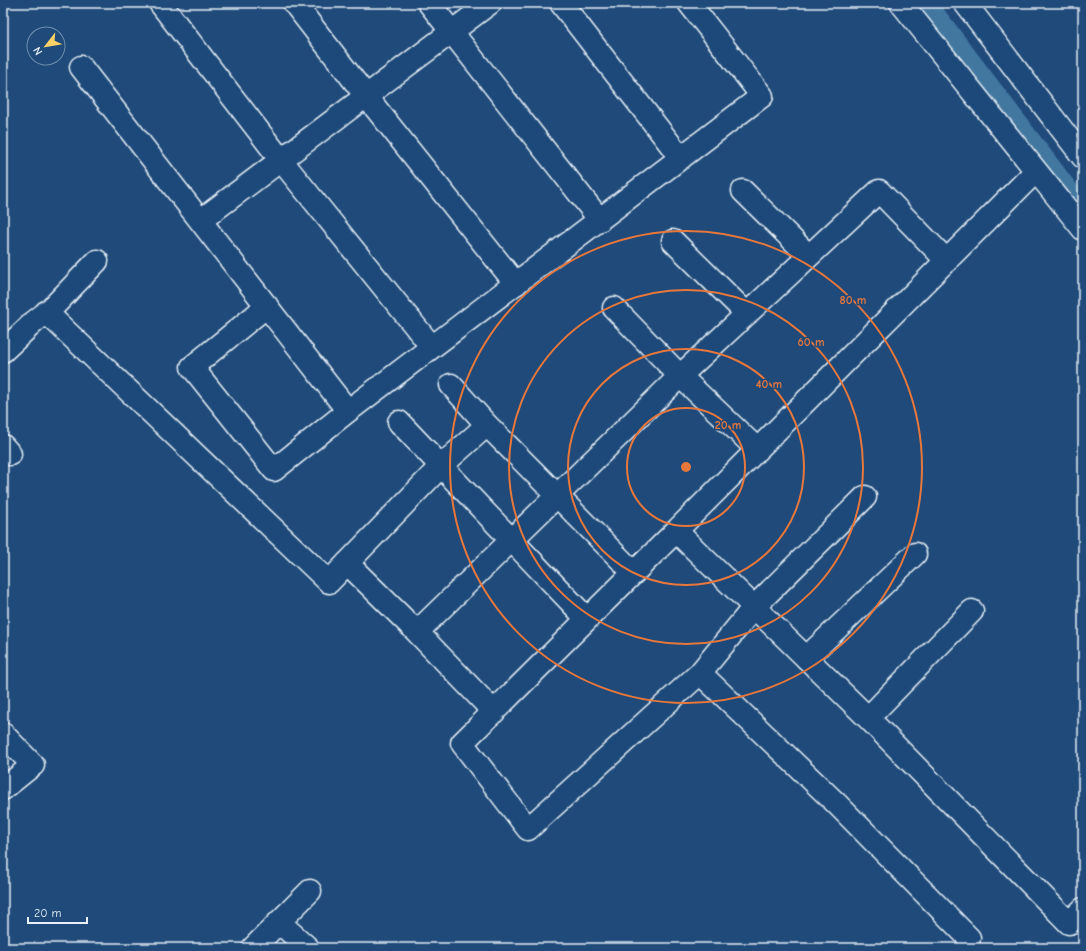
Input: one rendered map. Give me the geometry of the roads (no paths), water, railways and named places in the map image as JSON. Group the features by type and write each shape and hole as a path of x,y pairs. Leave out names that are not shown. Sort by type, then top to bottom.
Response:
{"street":[{"path":"160,3 281,160 432,347"},
{"path":"294,3 516,284"},
{"path":"429,3 600,220"},
{"path":"200,220 490,3"},
{"path":"561,3 681,158"},
{"path":"267,306 192,367 274,470 348,411 762,96 689,3"},
{"path":"901,3 1083,229"},
{"path":"965,3 1083,157"},
{"path":"81,66 348,411"},
{"path":"865,497 754,607 700,673 528,829 462,743 758,450 1036,171"},
{"path":"743,191 809,256"},
{"path":"417,632 680,376 879,191 947,260"},
{"path":"673,242 747,314"},
{"path":"3,351 52,308 97,261"},
{"path":"614,308 680,376 758,450"},
{"path":"46,312 329,582 442,466 487,425"},
{"path":"451,385 487,425 634,573"},
{"path":"399,422 587,619"},
{"path":"676,531 868,718 1069,923 1083,909"},
{"path":"806,658 915,554"},
{"path":"347,563 417,632 494,712"},
{"path":"868,718 972,611"},
{"path":"700,673 837,804 969,938"},
{"path":"3,734 33,765 3,789"},
{"path":"253,948 310,890"},
{"path":"279,922 308,948"}],"waterway":[{"path":"926,3 1083,210"}]}
